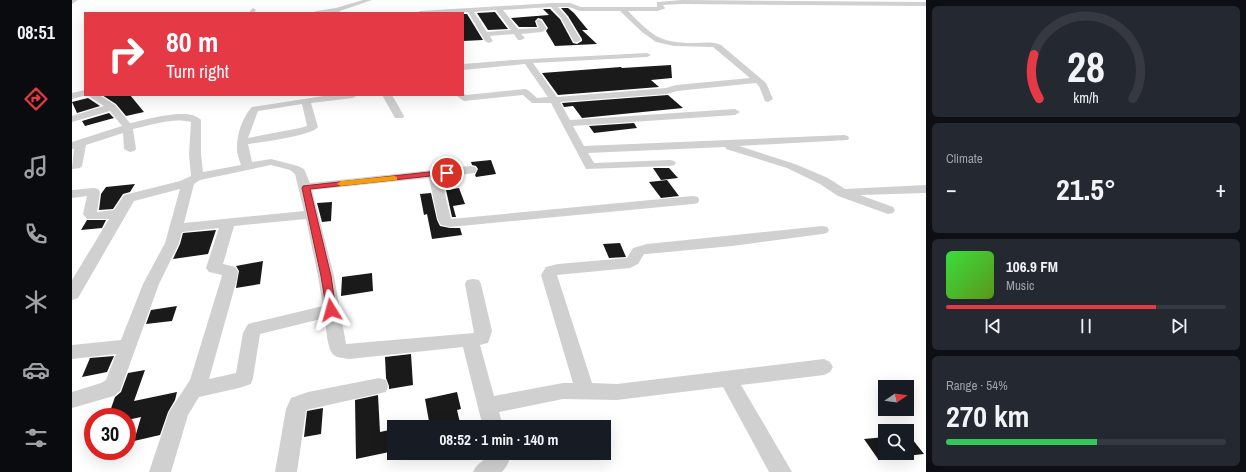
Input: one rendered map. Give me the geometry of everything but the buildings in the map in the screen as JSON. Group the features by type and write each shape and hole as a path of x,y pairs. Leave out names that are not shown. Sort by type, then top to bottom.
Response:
{"street":[{"path":"336,12 369,0"},
{"path":"477,0 484,9"},
{"path":"446,12 553,5 570,5 580,9 661,8 659,3 669,1 926,4"},
{"path":"612,3 655,39 679,44 716,46 763,85 768,99"},
{"path":"553,5 564,17 577,40"},
{"path":"498,8 522,39"},
{"path":"470,10 489,41"},
{"path":"485,34 542,30 543,29 539,21"},
{"path":"464,67 512,62 647,54"},
{"path":"528,62 554,100 589,166 592,168 670,163"},
{"path":"462,96 467,98 525,92 535,101 554,100 670,91 676,88 758,80"},
{"path":"72,96 84,93"},
{"path":"94,96 112,107 128,127 130,149"},
{"path":"247,167 242,146 243,136 253,110 306,100 344,96"},
{"path":"388,96 399,116"},
{"path":"243,142 312,128 314,124 306,100"},
{"path":"72,119 112,107"},
{"path":"566,123 735,112"},
{"path":"72,400 99,393 111,388 151,284 169,251 193,180 196,177 196,120 192,118 180,117 128,127 77,145 76,166"},
{"path":"580,150 844,138"},
{"path":"718,144 785,164 824,181 842,193 888,210"},
{"path":"72,294 126,201 132,197 193,180 271,162 294,168 303,177 326,276 338,348 343,352 479,339 483,336 473,284"},
{"path":"306,188 471,170"},
{"path":"434,174 445,220 446,222 450,223 693,200"},
{"path":"842,193 926,189"},
{"path":"72,194 94,192 90,214 92,216 118,214"},
{"path":"177,228 312,214"},
{"path":"160,472 179,412 198,383 229,279 230,271 214,268 228,222"},
{"path":"585,392 549,275 551,271 558,269 630,263 633,261 638,251 647,249 732,241 822,230"},
{"path":"194,390 244,378 254,329 331,310"},
{"path":"470,340 491,420"},
{"path":"72,352 127,346"},
{"path":"487,406 558,392 612,393 824,367"},
{"path":"728,379 781,472"},
{"path":"286,472 298,404 308,400 379,386"},
{"path":"484,472 499,460"}],"slow traffic":[{"path":"341,184 394,178"}],"route":[{"path":"331,310 326,276 306,188 447,173"}]}
